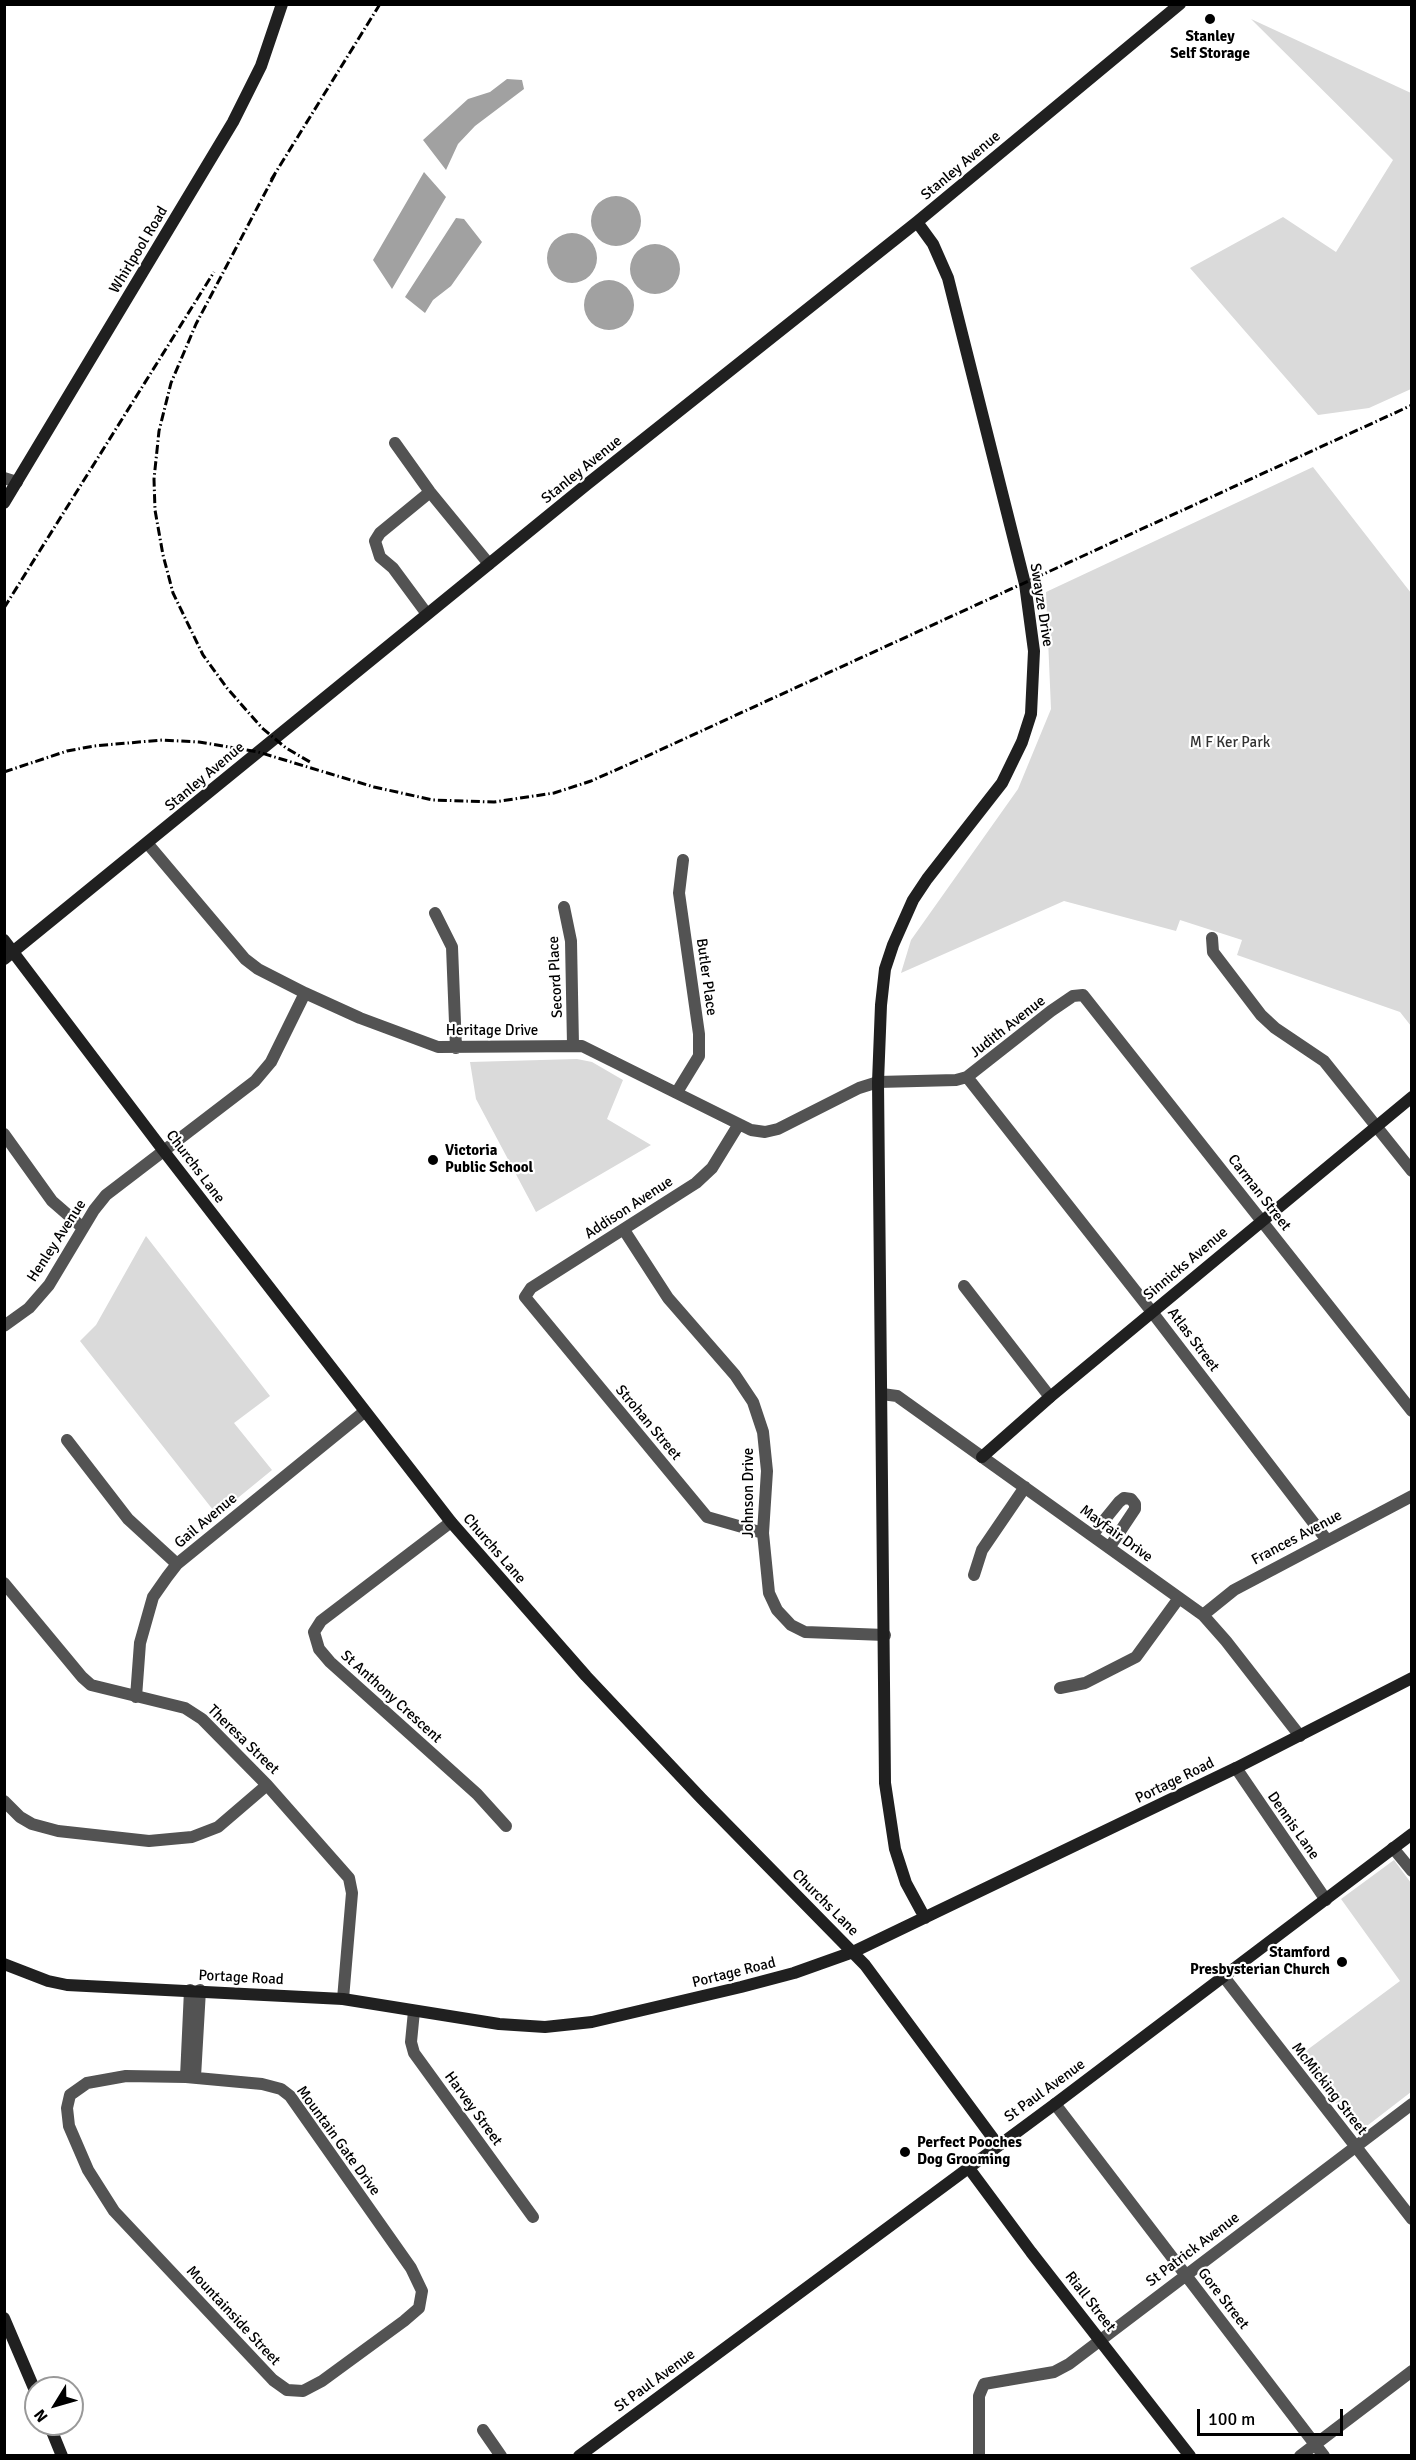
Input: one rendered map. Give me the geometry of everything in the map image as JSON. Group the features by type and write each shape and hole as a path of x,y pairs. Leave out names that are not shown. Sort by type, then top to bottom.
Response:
{"street":[{"name":"Whirlpool Road","path":"4,503 233,122 261,66 282,4"},
{"name":"Stanley Avenue","path":"9,956 427,614 917,222 1180,4"},
{"name":"Swayze Drive","path":"917,222 933,244 948,278 1001,486 1032,623 1034,686 1031,714 1022,742 1002,783 922,886 905,916 885,969 881,1005 878,1082 885,1784 895,1849 906,1883 925,1918"},
{"path":"395,443 430,492 489,564"},
{"path":"4,478 17,482"},
{"path":"427,614 393,568 380,558 375,541 380,532 430,492"},
{"name":"Heritage Drive","path":"148,844 245,959 258,969 305,993 438,1047 582,1046 739,1124 752,1130 765,1132 778,1129 859,1088 878,1082"},
{"name":"Butler Place","path":"677,1092 699,1056 679,893 683,860"},
{"name":"Secord Place","path":"564,907 572,941 573,1045"},
{"path":"435,913 452,947 456,1048"},
{"path":"1212,938 1213,952 1261,1015 1290,1040 1324,1061 1412,1171"},
{"name":"Churchs Lane","path":"4,940 9,956 163,1150 451,1522 586,1676 871,1972 998,2145"},
{"name":"Henley Avenue","path":"4,1326 29,1308 49,1285 106,1195 255,1081 271,1062 305,993"},
{"name":"Judith Avenue","path":"878,1082 956,1080 967,1077 1051,1011 1072,996 1083,994"},
{"name":"Carman Street","path":"1083,994 1412,1411"},
{"name":"Atlas Street","path":"967,1077 1152,1312 1326,1539"},
{"name":"Sinnicks Avenue","path":"982,1457 1050,1397 1412,1097"},
{"name":"Addison Avenue","path":"528,1304 525,1298 531,1288 624,1230 705,1175 712,1168 739,1124"},
{"path":"4,1134 52,1201 83,1228"},
{"name":"Johnson Drive","path":"624,1230 668,1298 735,1375 753,1402 763,1432 767,1471 763,1533 769,1593 777,1610 791,1625 805,1632 885,1635"},
{"path":"964,1286 1050,1397"},
{"name":"Strohan Street","path":"528,1304 707,1517 763,1533"},
{"name":"Mayfair Drive","path":"882,1394 897,1396 1203,1615 1300,1736"},
{"name":"Gail Avenue","path":"136,1697 140,1643 147,1616 153,1597 177,1564 364,1412"},
{"path":"68,1440 128,1519 177,1564"},
{"path":"974,1575 982,1550 1025,1487"},
{"name":"Frances Avenue","path":"1203,1615 1234,1590 1326,1539 1412,1496"},
{"path":"1092,1534 1119,1502 1124,1498 1131,1499 1135,1504 1135,1509 1109,1548"},
{"name":"St Anthony Crescent","path":"451,1522 321,1621 314,1632 319,1649 330,1662 477,1794 506,1827"},
{"name":"Theresa Street","path":"4,1583 91,1685 185,1708 202,1719 267,1785 349,1878 352,1893 343,1999"},
{"path":"1060,1688 1085,1683 1136,1657 1179,1598"},
{"name":"Portage Road","path":"4,1964 48,1981 67,1985 343,1999 499,2024 545,2026 592,2022 794,1973 853,1952 1236,1768 1412,1678"},
{"name":"Dennis Lane","path":"1236,1768 1326,1900"},
{"path":"4,1801 20,1817 32,1824 58,1831 149,1840 192,1837 218,1827 267,1785"},
{"name":"St Paul Avenue","path":"579,2456 1054,2104 1412,1834"},
{"path":"1393,1848 1412,1871"},
{"name":"McMicking Street","path":"1224,1977 1412,2219"},
{"path":"190,2077 195,1990"},
{"name":"Harvey Street","path":"414,2011 411,2042 414,2053 533,2217"},
{"name":"Mountain Gate Drive","path":"107,2201 88,2170 69,2126 67,2108 70,2095 87,2083 126,2076 190,2077 262,2084 281,2089 290,2096 380,2223 411,2268 422,2291 419,2308 356,2356"},
{"name":"Gore Street","path":"1054,2104 1324,2456"},
{"name":"St Patrick Avenue","path":"979,2456 979,2396 984,2384 1054,2372 1101,2340 1184,2274 1412,2104"},
{"name":"Riall Street","path":"968,2167 1031,2252 1190,2456"},
{"name":"Mountainside Street","path":"107,2201 256,2364 287,2390 303,2391 356,2356"},
{"path":"4,2318 29,2376"},
{"path":"1300,2456 1412,2371"},
{"path":"483,2430 501,2456"},
{"path":"54,2436 62,2456"}],"green space":[{"path":"1251,19 1411,93 1411,389 1369,408 1318,415 1190,268 1283,217 1336,252 1393,160"},
{"name":"M F Ker Park","path":"1313,467 1411,593 1411,1026 1400,1012 1237,955 1242,940 1180,920 1176,931 1064,901 901,973 911,940 1018,789 1051,709 1046,592"},
{"path":"577,1059 592,1062 623,1080 607,1119 651,1145 536,1212 476,1099 470,1062"},
{"path":"146,1236 270,1396 234,1423 272,1470 217,1515 80,1341 96,1325"},
{"path":"1394,1860 1411,1883 1411,2092 1359,2132 1299,2056 1400,1981 1341,1899"}],"shaded area":[{"path":"507,79 522,80 524,89 475,126 458,144 446,170 423,140 468,99 490,92"},
{"path":"424,172 446,197 392,289 373,260"},
{"path":"616,196 634,203 641,221 634,239 616,246 598,239 591,221 598,203"},
{"path":"456,218 464,219 482,242 451,286 433,300 425,313 405,297"},
{"path":"572,233 590,240 597,258 590,276 572,283 554,276 547,258 554,240"},
{"path":"655,244 673,251 680,269 673,287 655,294 637,287 630,269 637,251"},
{"path":"609,280 627,287 634,305 627,323 609,330 591,323 584,305 591,287"}],"railway":[{"path":"271,180 380,4"},
{"path":"275,174 196,324 171,383 159,431 154,479 155,510 173,593 203,655 227,688 262,728 286,748 310,762"},
{"path":"4,608 214,272"},
{"path":"4,772 67,751 94,746 162,740 199,742 258,752 374,787 433,800 494,802 554,793 591,781 636,761 1412,405"}],"place":[{"name":"Stanley Self Storage","path":"1210,19"},
{"name":"Victoria Public School","path":"433,1160"},
{"name":"Stamford Presbysterian Church","path":"1342,1962"},
{"name":"Perfect Pooches Dog Grooming","path":"905,2152"}]}
